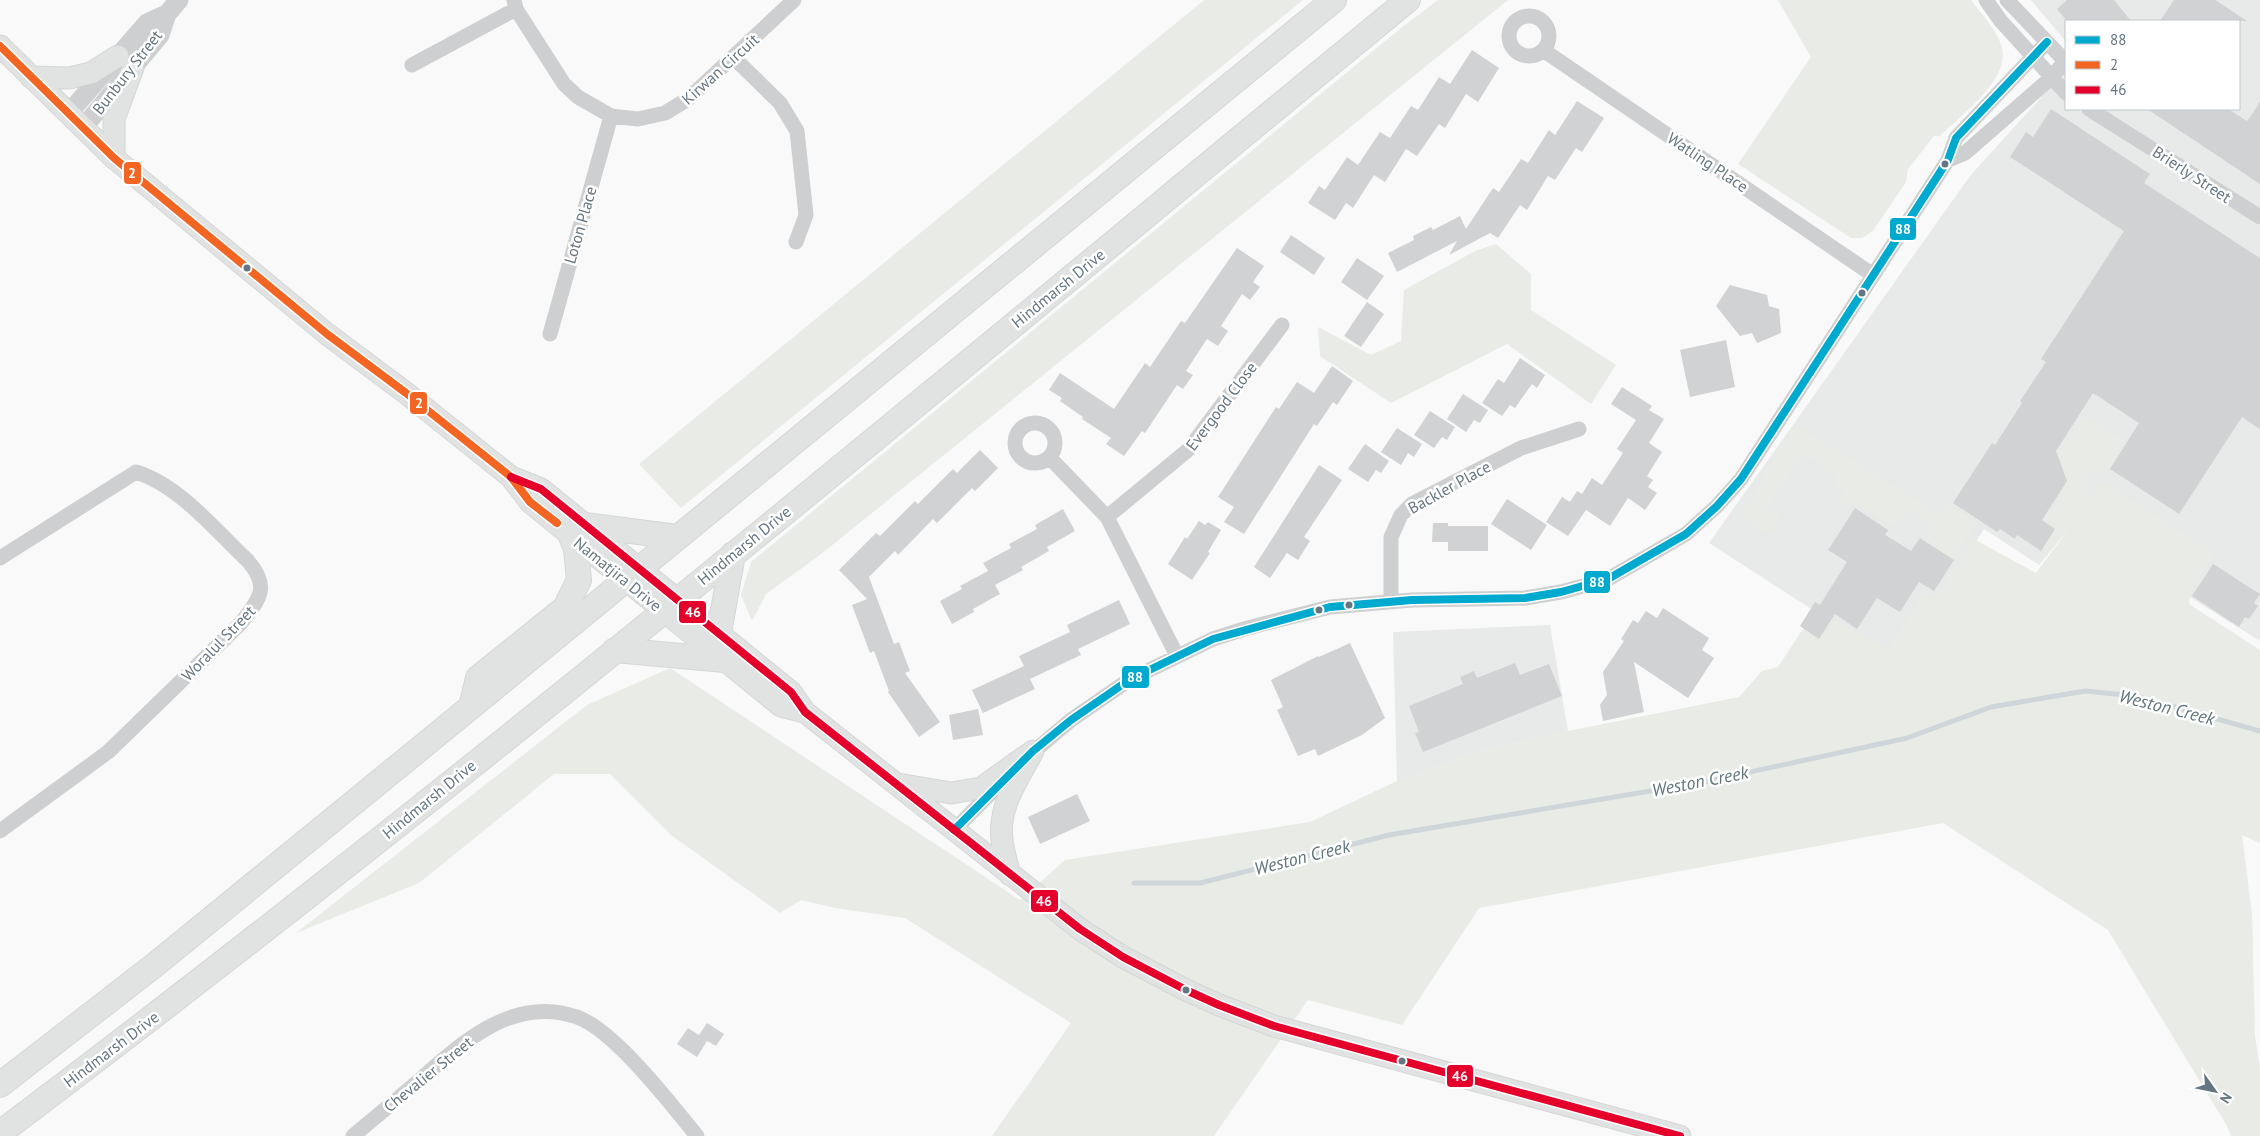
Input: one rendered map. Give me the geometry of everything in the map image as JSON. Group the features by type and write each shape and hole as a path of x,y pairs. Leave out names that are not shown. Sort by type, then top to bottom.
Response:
{"main road":[{"path":"0,1085 156,964 1334,0"},
{"name":"Hindmarsh Drive","path":"0,1133 164,1010 616,650 1408,0"},
{"name":"Namatjira Drive","path":"0,46 30,78 114,158 327,334 406,392 511,477 530,502 578,529 671,605 726,660 781,706 805,712"},
{"path":"30,78 69,78 126,62 114,119 114,158"},
{"path":"471,707 478,678 565,608 579,580 576,549 578,529 677,537"},
{"path":"718,633 733,554"},
{"name":"Namatjira Drive","path":"671,605 718,633 791,692 805,712 1080,929 1123,957 1155,974 1218,1005 1274,1026 1672,1135"},
{"path":"616,650 726,660"},
{"path":"895,784 951,792 981,788 1033,751"},
{"path":"1010,875 1002,840 1002,816 1008,798 1033,751"}],"street":[{"name":"Kirwan Circuit","path":"515,4 564,84 578,97 611,116 638,119 665,113 688,99 794,0"},
{"path":"1986,0 2000,20 2065,92"},
{"path":"2007,0 2065,61"},
{"path":"412,65 515,4"},
{"name":"Bunbury Street","path":"76,121 126,62 147,23 173,7"},
{"path":"954,830 1033,751 1071,720 1128,680 1213,639 1330,607 1391,601 1525,598 1561,592 1608,579 1686,534 1717,506 1740,479 1948,160 1956,138 2047,42"},
{"name":"Watling Place","path":"1543,50 1873,276"},
{"path":"734,58 780,104 796,131 806,215 796,242"},
{"path":"1948,160 1965,153 2052,77 2065,63"},
{"name":"Brierly Street","path":"2091,110 2260,217"},
{"name":"Brierly Street","path":"2108,110 2125,130"},
{"name":"Loton Place","path":"550,334 611,116"},
{"name":"Evergood Close","path":"1107,517 1188,450 1282,325"},
{"name":"Backler Place","path":"1391,601 1391,538 1401,515 1412,504 1521,448 1579,429"},
{"path":"1049,457 1107,517 1177,656"},
{"name":"Woralul Street","path":"0,558 136,472 147,476 174,492 248,561 256,570 262,591 258,601 241,623 108,752 0,831"},
{"name":"Chevalier Street","path":"353,1136 458,1046 493,1024 525,1014 552,1012 577,1017 605,1034 622,1050 696,1136"}],"shaded area":[{"path":"1204,0 1303,0 681,508 639,464"},
{"path":"1438,0 1508,0 820,555 766,594 752,621 741,595 751,562 1401,28"},
{"path":"1778,0 1971,0 1993,29 2000,42 2002,60 1991,85 1971,108 1940,136 1934,136 1908,169 1906,182 1873,231 1862,238 1851,238 1738,164 1811,57"},
{"path":"2031,0 2260,0 2260,641 2068,521 2039,565 1984,529 1897,664 1709,543 1970,176 2065,71 2065,110 2240,110 2240,20 2065,20 2065,41"},
{"path":"1496,244 1531,274 1531,310 1616,365 1591,404 1507,344 1391,403 1320,356 1318,327 1371,355 1401,341 1404,290 1475,251"},
{"path":"2083,415 2126,442 2103,476 2092,469 2086,483 2092,496 2102,481 2214,553 2191,593 2189,604 2260,650 2260,843 2242,835 2252,914 2255,1036 2260,1068 2260,1136 2231,1136 2227,1126 2108,930 1943,823 1479,908 1402,1025 1308,1000 1214,1136 992,1136 1071,1023 905,918 835,908 801,900 780,913 671,835 610,774 554,774 419,883 296,933 587,705 670,668 1020,900 1065,860 1310,822 1397,781 1478,752 1568,731 1739,697 1762,671 1778,667 1816,609 1888,648 1924,592 1935,599 1972,538 2036,573 2068,530 2039,565 2034,561 2055,531 2042,523 2062,495 2056,491 2056,457"},
{"path":"1796,425 1940,514 1950,499 1955,502 1952,506 1978,523 1952,559 1925,542 1928,532 1927,523 1914,510 1901,515 1892,527 1851,502 1846,509 1838,503 1845,492 1832,485 1837,476 1803,454 1768,507 1782,516 1771,533 1765,533 1742,516 1766,470"},
{"path":"1550,625 1568,731 1478,752 1397,781 1393,632"}],"building":[{"path":"2067,0 2114,0 2130,20 2066,20 2057,9"},
{"path":"2174,0 2215,0 2247,21 2240,20 2161,20"},
{"path":"1472,50 1499,68 1478,102 1466,94 1445,128 1439,124 1417,156 1406,149 1385,182 1374,175 1353,208 1346,203 1335,220 1308,203 1319,186 1325,190 1347,157 1358,165 1380,132 1390,138 1411,106 1418,110 1439,77 1450,84"},
{"path":"1577,101 1604,118 1582,152 1576,148 1555,180 1548,176 1527,210 1520,205 1498,238 1490,233 1449,255 1457,241 1397,272 1388,253 1414,240 1413,236 1431,227 1433,230 1460,216 1466,229 1493,188 1499,192 1521,159 1528,163 1549,130 1555,135"},
{"path":"2260,102 2260,184 2149,110 2230,110 2247,121"},
{"path":"2051,109 2150,174 2144,183 2260,258 2260,429 2242,417 2179,514 2110,469 2139,423 2093,393 2056,451 2067,481 2042,520 2055,529 2041,551 2017,535 2015,539 2000,529 1997,532 1953,503 1992,443 1995,445 2022,403 2020,401 2046,362 2041,359 2124,231 2010,157 2026,132 2033,137"},
{"path":"1291,235 1325,258 1314,275 1280,252"},
{"path":"1237,248 1264,266 1253,282 1260,287 1250,300 1242,294 1221,326 1228,331 1218,346 1207,339 1186,371 1193,375 1183,389 1177,385 1145,433 1142,431 1124,456 1106,444 1111,438 1082,419 1083,417 1060,401 1062,398 1049,390 1060,373 1114,409 1145,363 1150,367 1181,321 1185,323"},
{"path":"1357,258 1384,276 1367,300 1341,282"},
{"path":"1730,285 1767,295 1769,306 1779,309 1781,333 1757,343 1752,333 1740,336 1716,306"},
{"path":"1367,302 1384,314 1361,347 1344,336"},
{"path":"1726,340 1735,387 1690,397 1680,350"},
{"path":"1520,358 1545,375 1537,388 1532,384 1515,408 1510,405 1502,416 1482,403 1498,379 1504,383"},
{"path":"1332,366 1353,381 1337,405 1333,402 1317,426 1314,424 1244,534 1224,522 1234,507 1218,497 1276,407 1279,409 1297,382 1314,393"},
{"path":"1622,387 1652,406 1649,410 1664,419 1649,443 1662,452 1647,476 1653,480 1648,487 1657,493 1645,510 1628,498 1610,526 1586,510 1568,536 1546,522 1562,497 1570,502 1577,491 1582,494 1592,478 1602,485 1623,453 1617,449 1636,420 1611,404"},
{"path":"1463,394 1488,410 1480,423 1474,420 1466,432 1447,419"},
{"path":"1430,411 1455,427 1447,440 1442,437 1434,448 1414,435"},
{"path":"1397,428 1422,444 1414,457 1408,453 1401,465 1381,452"},
{"path":"1365,444 1389,461 1381,473 1376,470 1368,482 1348,469"},
{"path":"980,450 998,468 975,491 972,488 937,523 933,519 898,555 895,551 869,577 894,644 899,642 910,671 905,673 940,722 919,737 888,692 874,651 870,653 852,605 867,599 839,570 876,533 880,536 915,501 918,504 953,469 957,473"},
{"path":"1319,465 1342,480 1304,537 1310,541 1298,560 1287,553 1270,578 1254,567"},
{"path":"1507,499 1547,525 1531,550 1491,524"},
{"path":"1855,508 1888,530 1885,535 1911,551 1920,538 1954,560 1934,591 1919,582 1900,612 1877,598 1857,629 1835,614 1819,639 1800,626 1815,602 1820,605 1847,562 1828,550"},
{"path":"1063,509 1075,531 1047,547 1049,551 1021,567 1023,570 995,585 1000,594 973,609 974,612 952,624 940,601 962,589 960,586 988,571 983,563 1011,548 1009,544 1037,529 1035,525"},
{"path":"1199,521 1205,525 1208,522 1221,530 1208,552 1210,553 1192,580 1168,564 1185,537 1187,539"},
{"path":"1433,523 1448,523 1448,526 1488,526 1488,551 1448,551 1448,542 1432,542"},
{"path":"2213,564 2260,594 2254,603 2258,606 2249,619 2245,617 2239,627 2192,596"},
{"path":"1119,600 1130,624 1078,649 1081,655 1030,679 1035,689 983,713 972,690 1024,666 1019,656 1070,632 1067,625"},
{"path":"1663,608 1709,638 1702,650 1714,658 1688,698 1634,662 1644,712 1603,721 1600,705 1607,695 1603,672 1624,641 1621,639 1633,620 1638,623 1646,611 1657,618"},
{"path":"1350,643 1385,718 1362,735 1318,756 1315,749 1298,756 1277,710 1283,707 1271,680 1318,656"},
{"path":"1515,663 1520,675 1549,664 1562,696 1423,752 1415,733 1419,732 1409,706 1463,684 1460,677 1474,671 1477,678"},
{"path":"978,709 983,735 953,740 949,715"},
{"path":"1077,794 1090,821 1040,844 1028,817"},
{"path":"707,1023 724,1034 716,1046 707,1041 697,1057 677,1044 688,1028 699,1035"}],"waterway":[{"name":"Weston Creek","path":"1134,883 1200,883 1389,835 1704,782 1907,738 1991,707 2085,691 2136,696 2260,731"}],"transit line":[{"name":"88","path":"954,830 1033,751 1071,720 1129,680 1213,639 1330,607 1412,600 1525,598 1561,592 1608,579 1686,534 1717,506 1741,479 1948,160 1956,138 2047,42"},
{"name":"2","path":"0,46 114,158 327,334 406,393 511,477 530,502 557,523"},
{"name":"46","path":"511,477 541,489 791,692 805,712 1080,929 1123,957 1188,991 1274,1026 1680,1136"}]}
